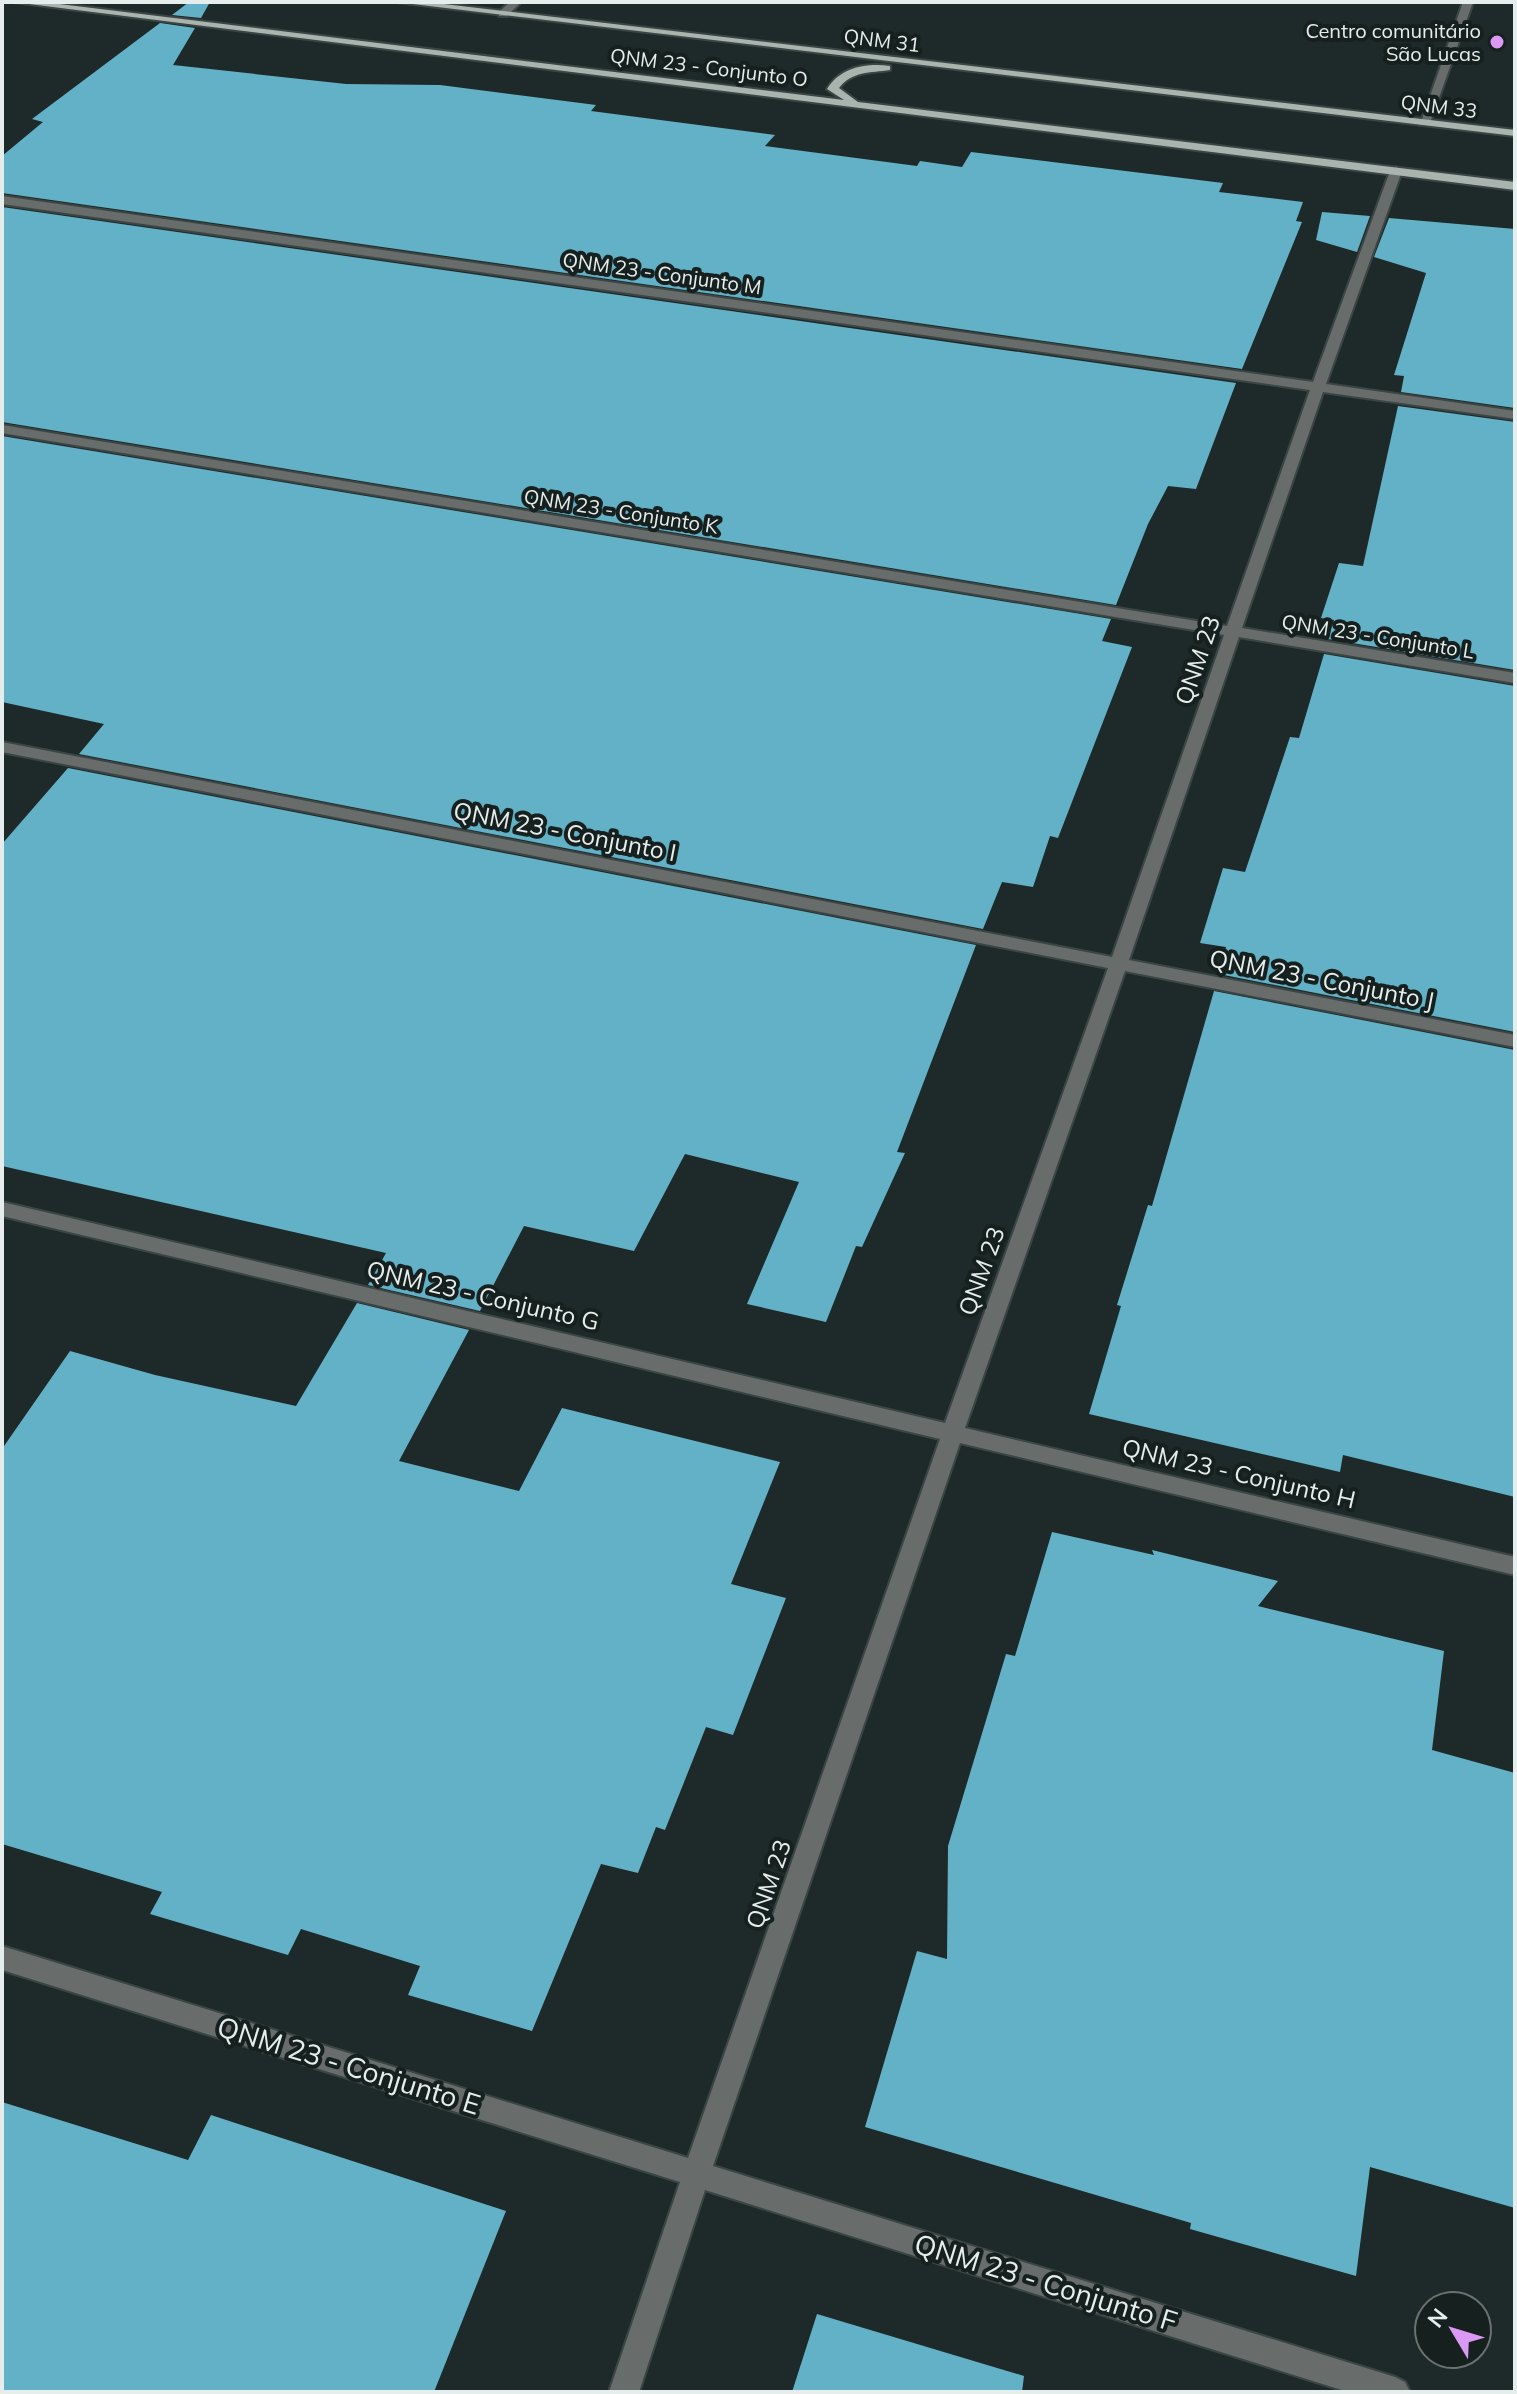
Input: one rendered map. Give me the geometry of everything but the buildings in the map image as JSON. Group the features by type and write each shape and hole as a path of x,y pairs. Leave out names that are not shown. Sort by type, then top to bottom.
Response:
{"main road":[{"name":"QNM 23 - Conjunto O","path":"18,2 1515,186"},
{"name":"QNM 31","path":"401,2 1358,116"},
{"path":"860,104 833,89 849,73 874,68 1081,94 1208,97"},
{"name":"QNM 33","path":"1358,116 1515,133"}],"street":[{"path":"503,14 516,2"},
{"path":"1424,123 1468,2"},
{"name":"QNM 23","path":"624,2392 696,2173 952,1432 1234,633 1316,386 1396,171"},
{"name":"QNM 23 - Conjunto M","path":"2,200 1515,415"},
{"name":"QNM 23 - Conjunto K","path":"2,429 1234,633"},
{"name":"QNM 23 - Conjunto L","path":"1234,633 1515,678"},
{"name":"QNM 23 - Conjunto I","path":"2,747 1119,963"},
{"name":"QNM 23 - Conjunto J","path":"1119,963 1515,1041"},
{"name":"QNM 23 - Conjunto G","path":"2,1209 952,1432"},
{"name":"QNM 23 - Conjunto H","path":"952,1432 1515,1566"},
{"name":"QNM 23 - Conjunto E","path":"2,1958 696,2173"},
{"name":"QNM 23 - Conjunto F","path":"696,2173 1395,2392"}],"place":[{"name":"Centro comunitário São Lucas","path":"1497,42"}]}
